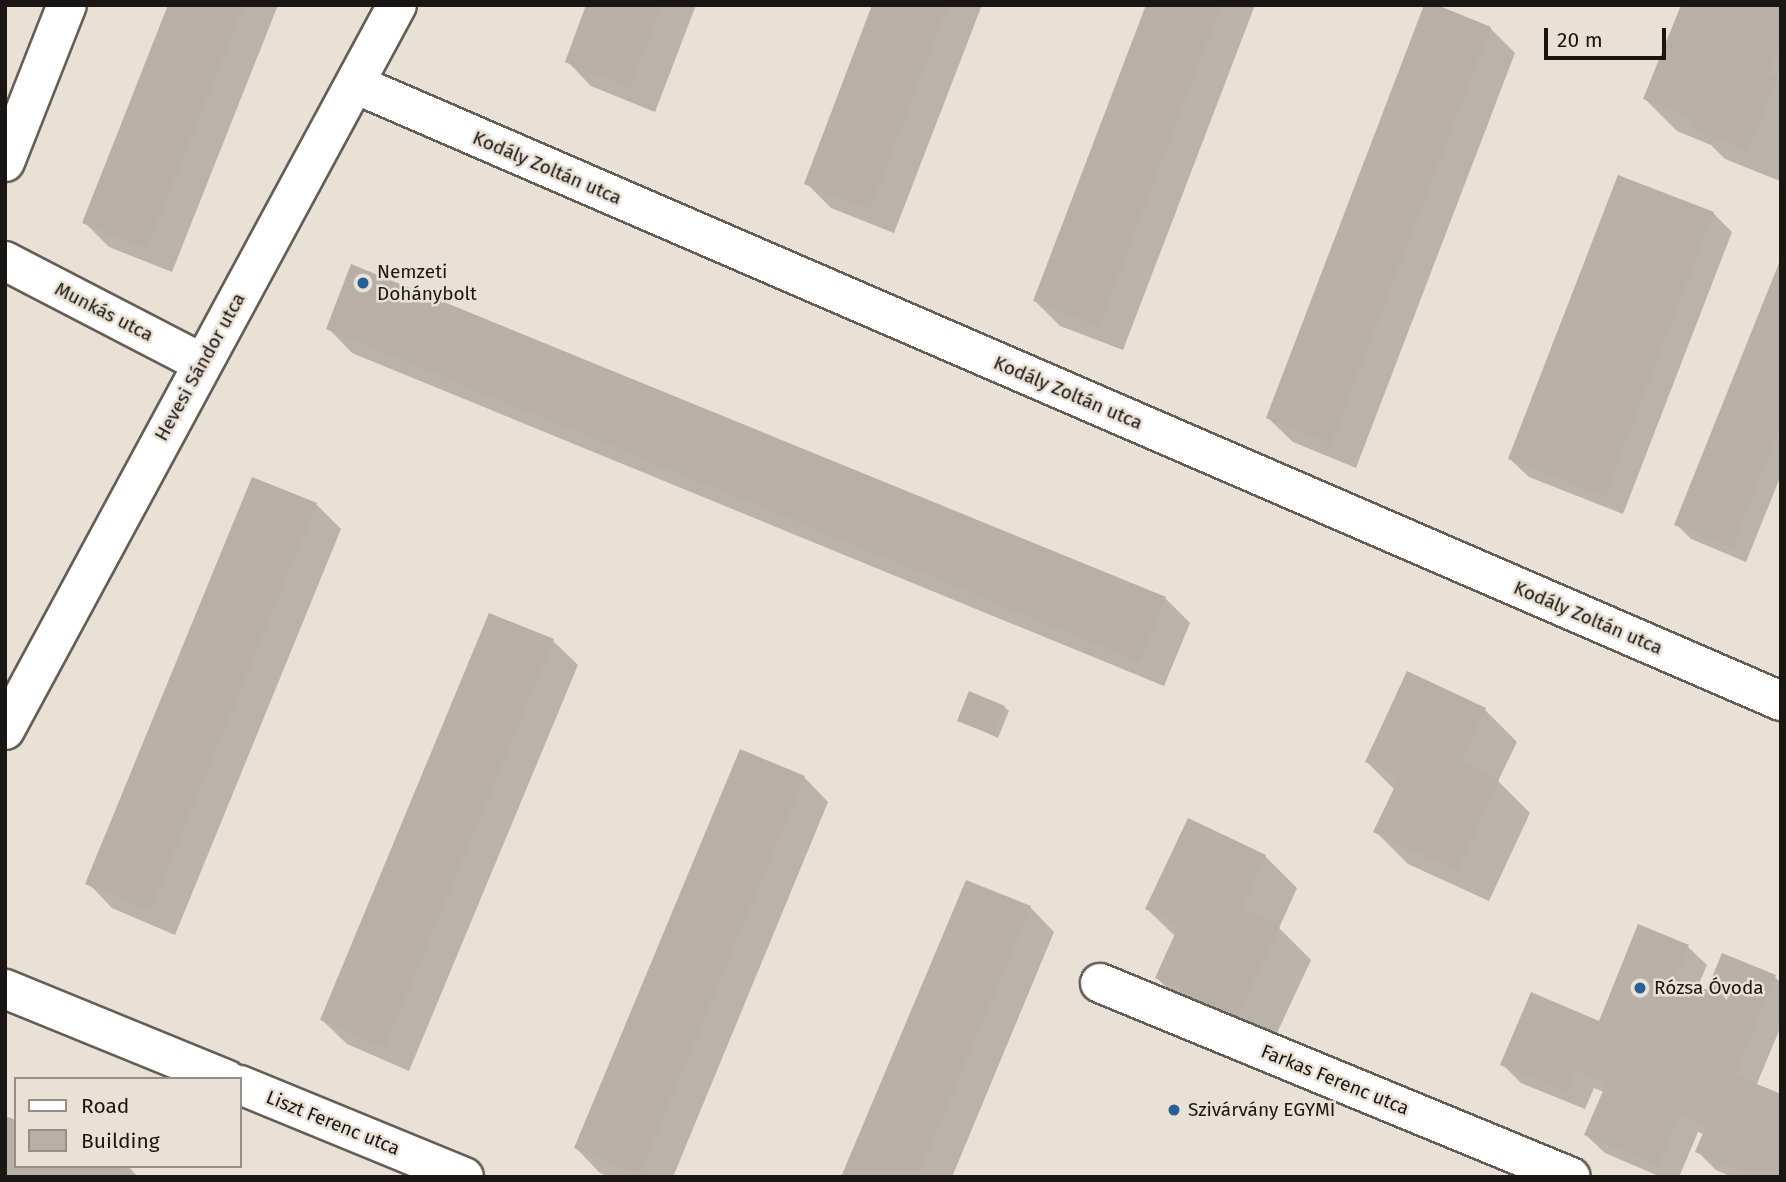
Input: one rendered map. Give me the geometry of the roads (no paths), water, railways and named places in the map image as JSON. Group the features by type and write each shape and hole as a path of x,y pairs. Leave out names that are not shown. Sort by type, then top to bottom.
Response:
{"street":[{"path":"5,162 67,5"},
{"name":"Hevesi Sándor utca","path":"5,730 397,5"},
{"name":"Kodály Zoltán utca","path":"355,84 1781,701"},
{"name":"Munkás utca","path":"5,261 202,363"},
{"name":"Farkas Ferenc utca","path":"1100,983 1520,1167 1571,1177"},
{"path":"5,989 221,1077"},
{"name":"Liszt Ferenc utca","path":"242,1085 464,1177"}],"place":[{"name":"Nemzeti Dohánybolt","path":"363,283"},
{"name":"Rózsa Óvoda","path":"1640,988"},
{"name":"Szivárvány EGYMI","path":"1174,1110"}]}
